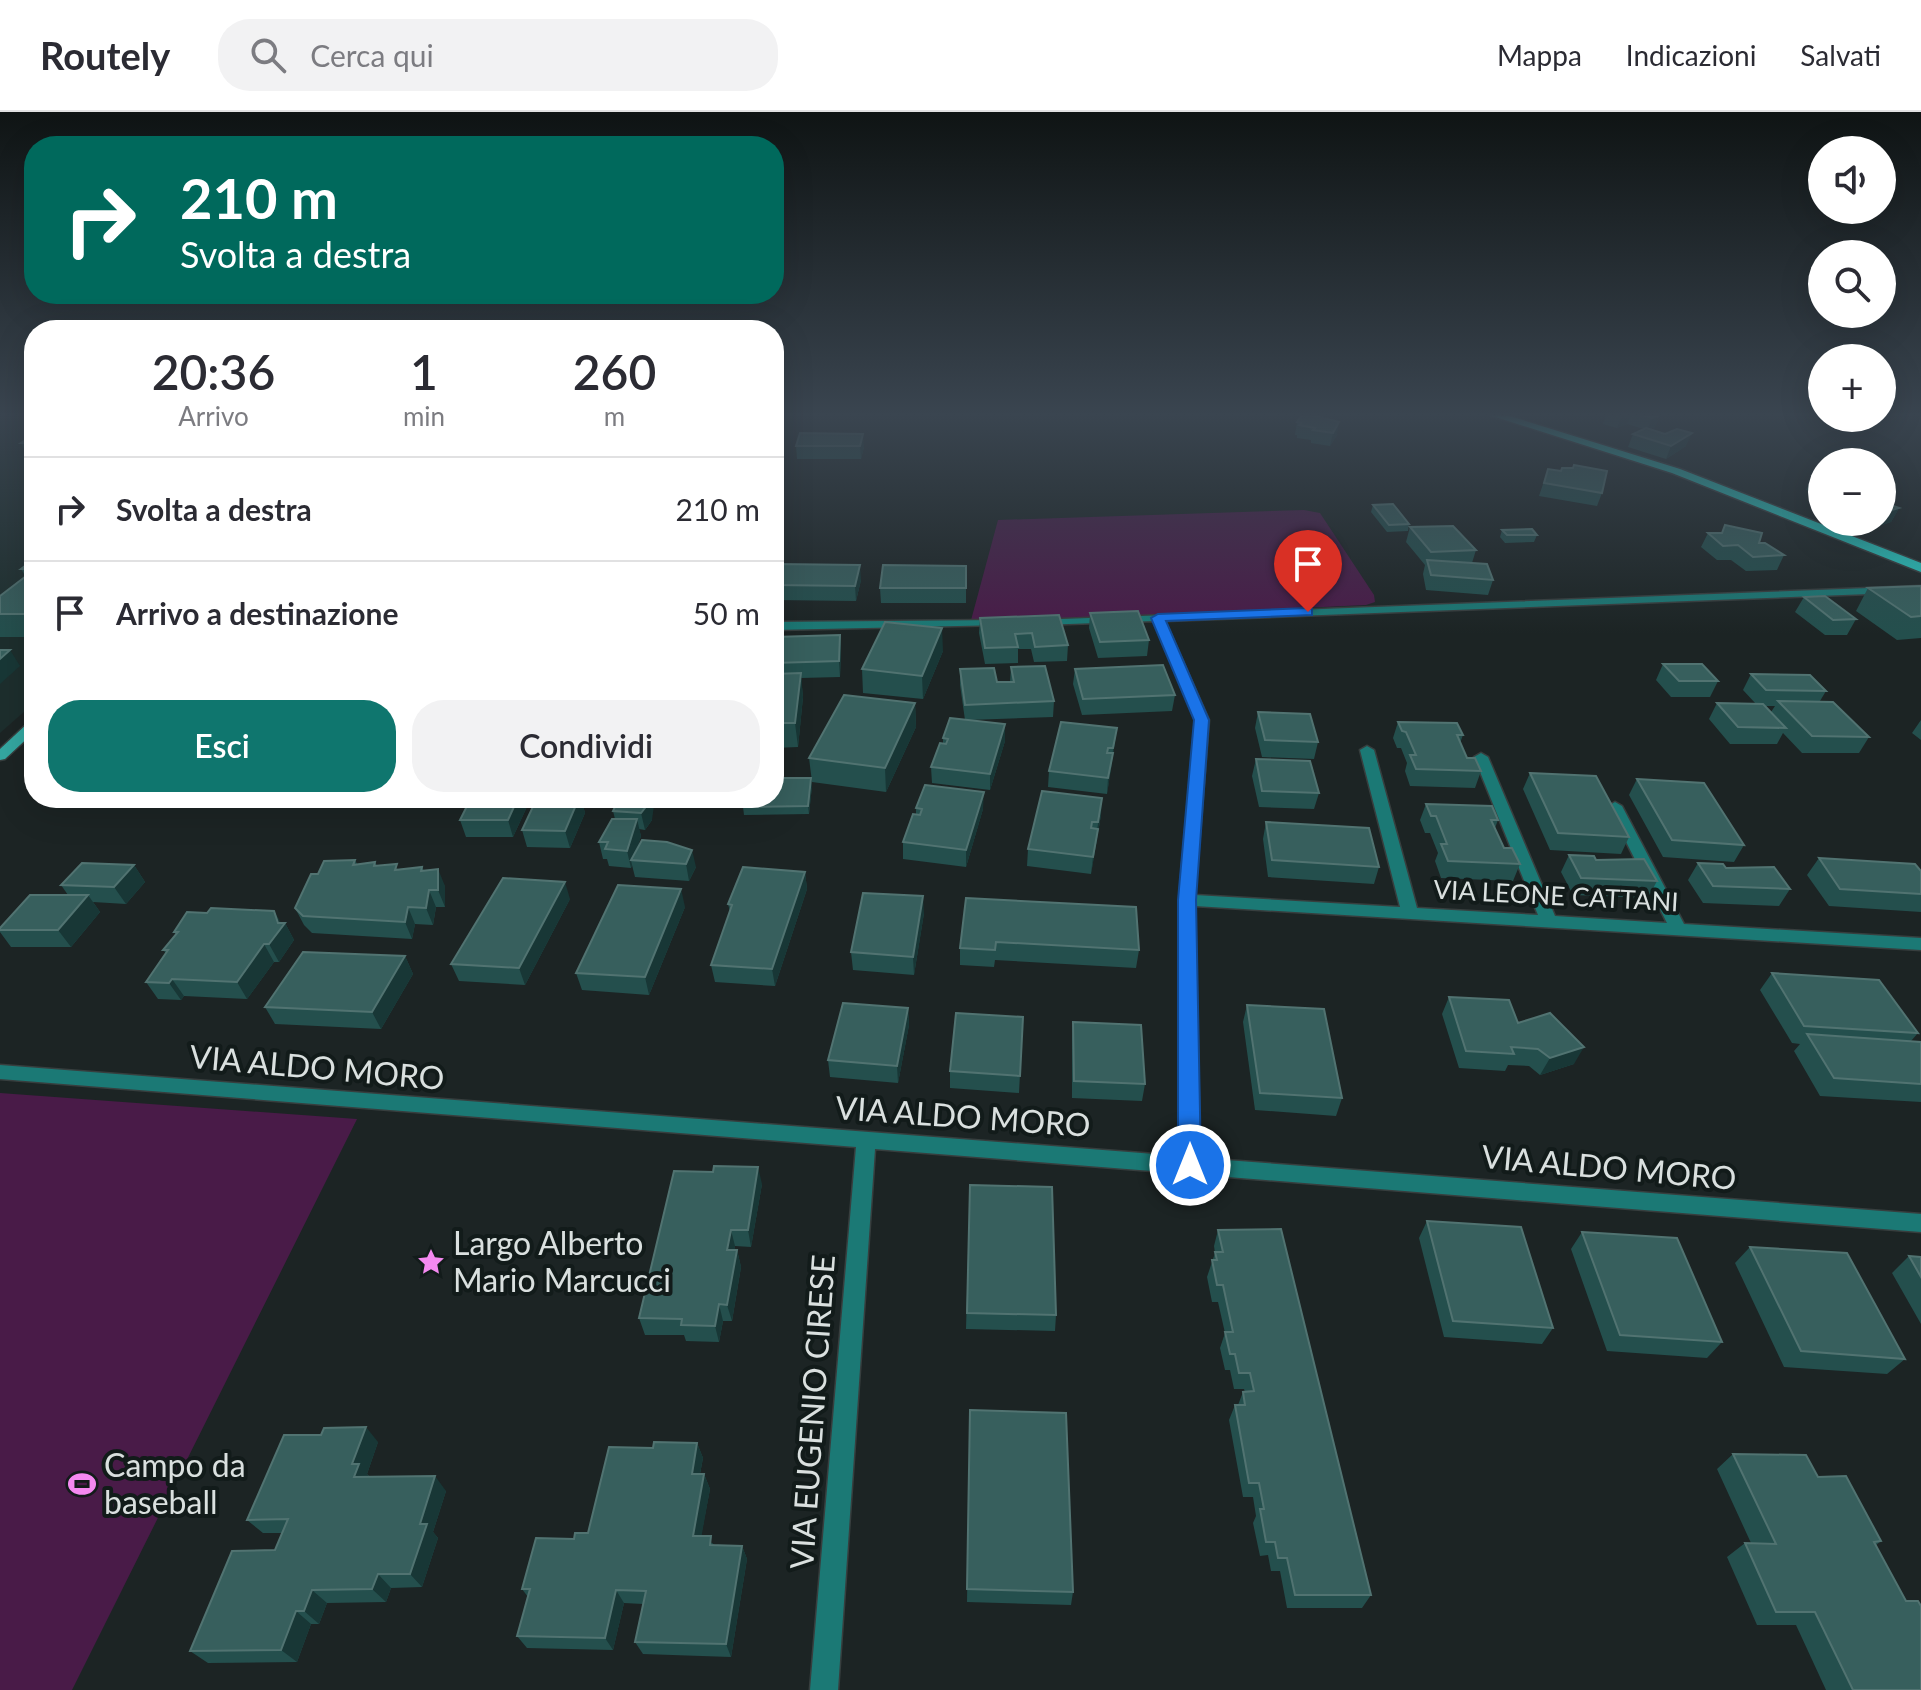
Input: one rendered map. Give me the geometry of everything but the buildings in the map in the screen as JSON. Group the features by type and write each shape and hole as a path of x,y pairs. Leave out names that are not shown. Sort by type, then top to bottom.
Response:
{"main road":[{"path":"1716,487 1921,568"},
{"path":"0,756 24,734"}],"street":[{"path":"1033,622 1921,589"},
{"path":"1158,618 1202,720 1187,900 1190,1165"},
{"path":"784,626 1017,622"},
{"path":"1367,750 1410,913"},
{"path":"1481,757 1549,922"},
{"path":"1615,806 1679,930"},
{"name":"VIA LEONE CATTANI","path":"1187,900 1921,944"},
{"name":"VIA ALDO MORO","path":"0,1072 1921,1223"},
{"name":"VIA EUGENIO CIRESE","path":"824,1690 866,1140"}],"shaded area":[{"path":"0,487 24,487 24,712 0,733"},
{"path":"1304,510 1320,513 1374,595 1375,602 1366,605 970,624 998,520"},
{"name":"Campo da baseball","path":"0,1093 357,1119 72,1690 0,1690"}],"place":[{"name":"Largo Alberto Mario Marcucci","path":"431,1262"},
{"name":"Campo da baseball","path":"82,1484"}],"route":[{"path":"1190,1165 1187,900 1202,720 1158,618 1308,612"}]}
